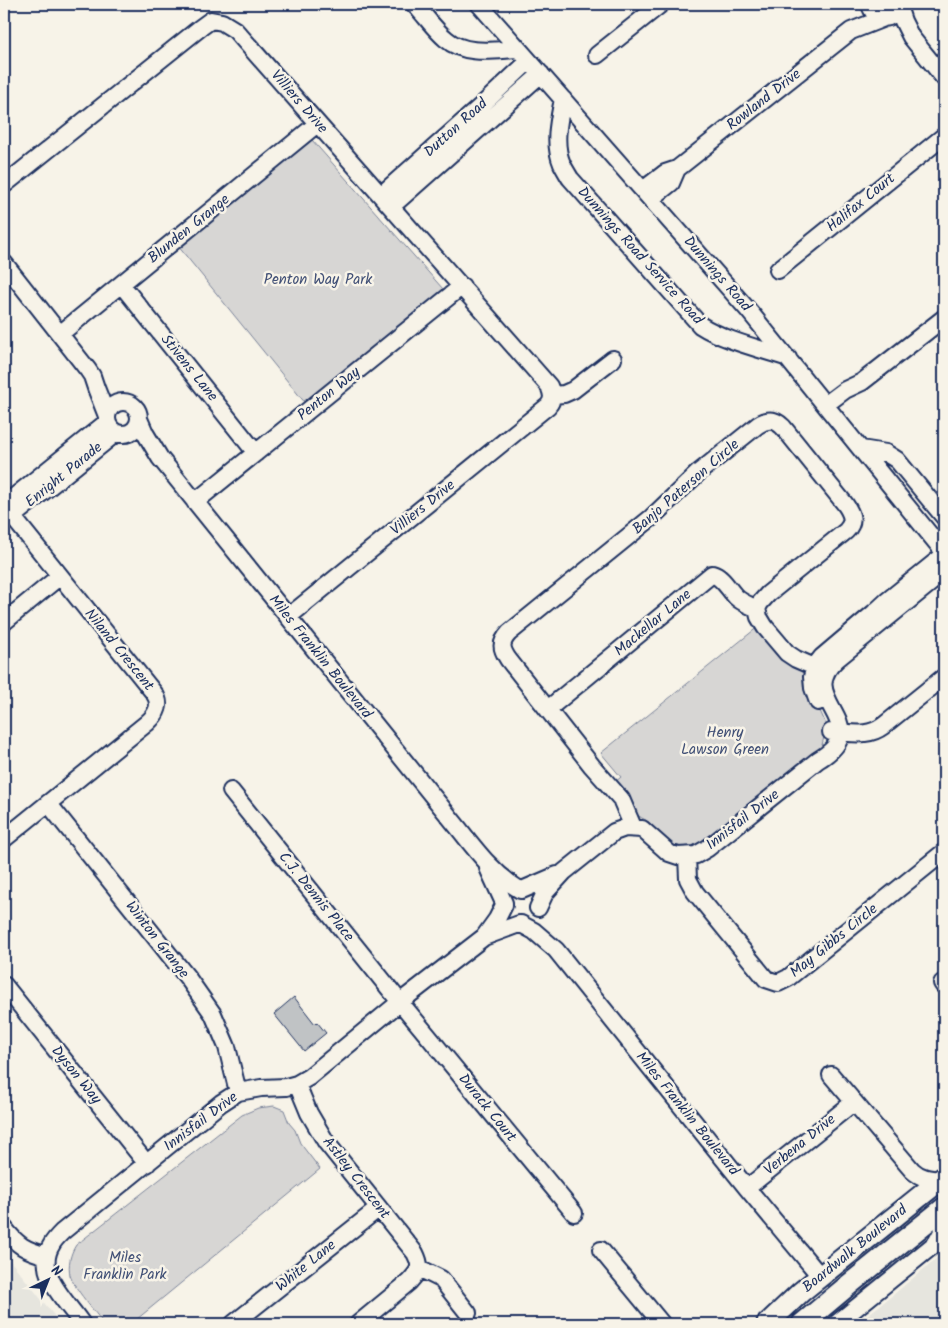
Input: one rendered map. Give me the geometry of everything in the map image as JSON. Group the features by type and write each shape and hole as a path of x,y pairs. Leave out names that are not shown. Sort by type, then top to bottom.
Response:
{"main road":[{"name":"Boardwalk Boulevard","path":"767,1324 820,1276 942,1178"},
{"name":"Boardwalk Boulevard","path":"802,1324 944,1208"},
{"path":"820,1276 835,1296"}],"street":[{"path":"414,4 447,40 458,46 471,50 524,55"},
{"name":"Dunnings Road","path":"479,4 714,270 861,448 944,553"},
{"path":"597,55 661,4"},
{"path":"870,4 874,13 911,37"},
{"name":"Rowland Drive","path":"647,195 665,173 677,169 851,31 870,4"},
{"path":"884,18 894,14 898,4"},
{"path":"898,4 902,21 911,37 944,78"},
{"name":"Rowland Drive","path":"851,31 884,18"},
{"name":"Villiers Drive","path":"4,184 211,20 222,22 235,30 317,124 387,200 552,391 548,406 288,617"},
{"name":"Dutton Road","path":"387,200 481,106 524,55"},
{"name":"Dutton Road","path":"387,200 541,74"},
{"name":"Dunnings Road Service Road","path":"563,99 557,135 558,152 570,178 700,325 709,331 788,359"},
{"name":"Blunden Grange","path":"60,334 317,124"},
{"name":"Halifax Court","path":"778,270 944,136"},
{"path":"4,263 92,376 110,393 137,410 140,419 136,428 128,434 113,426 92,376"},
{"name":"Stivens Lane","path":"121,284 256,453"},
{"name":"Penton Way","path":"195,502 462,286"},
{"path":"829,410 845,390 862,382 944,318"},
{"path":"552,395 564,394 573,390 613,359"},
{"path":"113,426 108,411 115,404 124,402"},
{"name":"Miles Franklin Boulevard","path":"140,419 144,433 160,458 480,856 492,875 504,904"},
{"name":"Banjo Paterson Circle","path":"632,828 621,800 592,766 503,651 502,644 504,638 651,518 712,461 758,425 772,420 780,424 845,504 852,520 846,531 768,594 760,603 758,609"},
{"name":"Miles Franklin Boulevard","path":"113,426 160,458"},
{"name":"Enright Parade","path":"7,509 113,426"},
{"path":"861,448 886,453 897,460 944,517"},
{"name":"Niland Crescent","path":"4,839 147,723 155,714 158,706 156,696 7,509"},
{"path":"944,553 828,652 821,669 825,695 838,719 835,732 861,735 875,732 944,677"},
{"path":"821,669 832,663 944,572"},
{"name":"Mackellar Lane","path":"548,709 712,574 718,576 743,603 758,609"},
{"path":"4,622 60,576"},
{"path":"758,609 759,617 765,627 787,652 796,659 821,669"},
{"name":"Innisfail Drive","path":"687,856 696,855 708,848 833,750 838,739 835,732"},
{"name":"C.J. Dennis Place","path":"230,791 400,1002"},
{"name":"Winton Grange","path":"48,803 187,977 213,1014 227,1048 238,1092"},
{"path":"564,872 546,881 510,894 504,904 504,910 508,917 520,924 532,920 545,893 564,872 614,832 625,828 642,829 669,853 687,856"},
{"name":"May Gibbs Circle","path":"687,856 688,880 695,892 766,979 778,983 788,978 944,852"},
{"name":"Miles Franklin Boulevard","path":"480,856 509,883 521,890"},
{"path":"521,890 527,891 534,896 538,904 537,909"},
{"name":"Innisfail Drive","path":"47,1256 51,1245 62,1232 221,1103 238,1092 261,1088 286,1087 297,1084 309,1077 400,1002 484,937 497,919 504,904"},
{"name":"Miles Franklin Boulevard","path":"537,909 556,950"},
{"name":"Miles Franklin Boulevard","path":"520,924 534,931 556,950 820,1276"},
{"name":"Innisfail Drive","path":"484,937 520,924"},
{"name":"Dyson Way","path":"4,985 147,1164"},
{"name":"Durack Court","path":"400,1002 574,1213"},
{"path":"836,1081 915,1173 926,1178 942,1178"},
{"name":"Astley Crescent","path":"297,1084 326,1142 415,1253 420,1262 419,1268"},
{"name":"Verbena Drive","path":"747,1188 854,1102"},
{"name":"White Lane","path":"233,1324 379,1208"},
{"path":"4,1228 20,1246 30,1252 47,1256 48,1275 53,1286 82,1324"},
{"path":"836,1324 936,1243 944,1228"},
{"path":"601,1250 662,1324"},
{"path":"358,1324 410,1282 419,1268 441,1279 468,1313"}],"shaded area":[{"path":"944,1252 944,1324 856,1324 893,1295"},
{"path":"4,1253 61,1324 4,1324"}],"green space":[{"name":"Penton Way Park","path":"312,140 443,289 439,295 306,404 178,246 307,142"},
{"name":"Henry Lawson Green","path":"759,626 806,669 814,703 825,722 822,745 819,751 805,764 799,763 783,776 783,782 751,807 744,807 731,818 731,824 700,846 687,848 673,845 659,834 649,822 635,814 614,783 621,777 601,753"},
{"name":"Miles Franklin Park","path":"274,1106 284,1110 300,1143 320,1169 131,1324 104,1324 80,1293 70,1275 70,1260 76,1245 242,1115 258,1108"}],"building":[{"path":"294,997 315,1024 317,1022 326,1033 304,1051 274,1014"}]}
